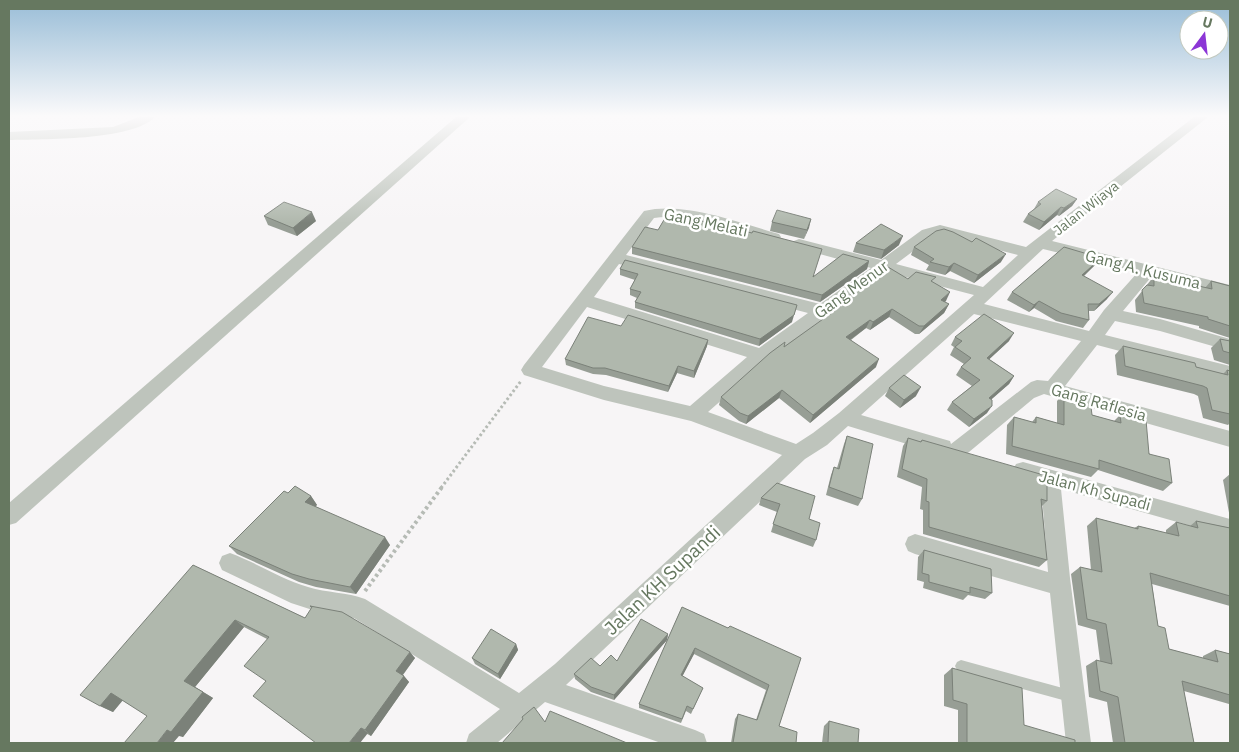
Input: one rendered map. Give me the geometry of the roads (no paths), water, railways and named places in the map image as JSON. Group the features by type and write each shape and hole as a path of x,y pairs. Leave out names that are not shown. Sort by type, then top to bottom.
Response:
{"street":[{"path":"9,516 424,152"},
{"name":"Jalan Wijaya","path":"1035,248 1157,152"},
{"name":"Gang Melati","path":"693,414 604,393 530,370 617,258 648,214 654,212 678,213 986,293"},
{"name":"Gang Menur","path":"693,414 761,355 927,233 936,230 1035,248"},
{"path":"845,418 1035,248"},
{"name":"Gang A. Kusuma","path":"1035,248 1148,270 1230,290"},
{"path":"617,258 821,310"},
{"path":"1053,388 1110,314 1148,270"},
{"path":"584,300 761,355"},
{"path":"971,307 1230,373"},
{"path":"1110,314 1160,325 1230,345"},
{"name":"Gang Raflesia","path":"956,451 1037,387 1053,388 1230,439"},
{"path":"693,414 798,453"},
{"path":"845,418 975,456"},
{"name":"Jalan KH Supandi","path":"478,743 564,672 798,453 820,439 845,418"},
{"name":"Jalan Kh Supadi","path":"1003,464 1230,528"},
{"path":"1050,478 1079,743"},
{"path":"915,544 1061,586"},
{"path":"230,563 265,581 329,604 357,607 520,707"},
{"path":"542,689 695,743"}],"lane":[{"path":"961,666 1073,697"}]}
